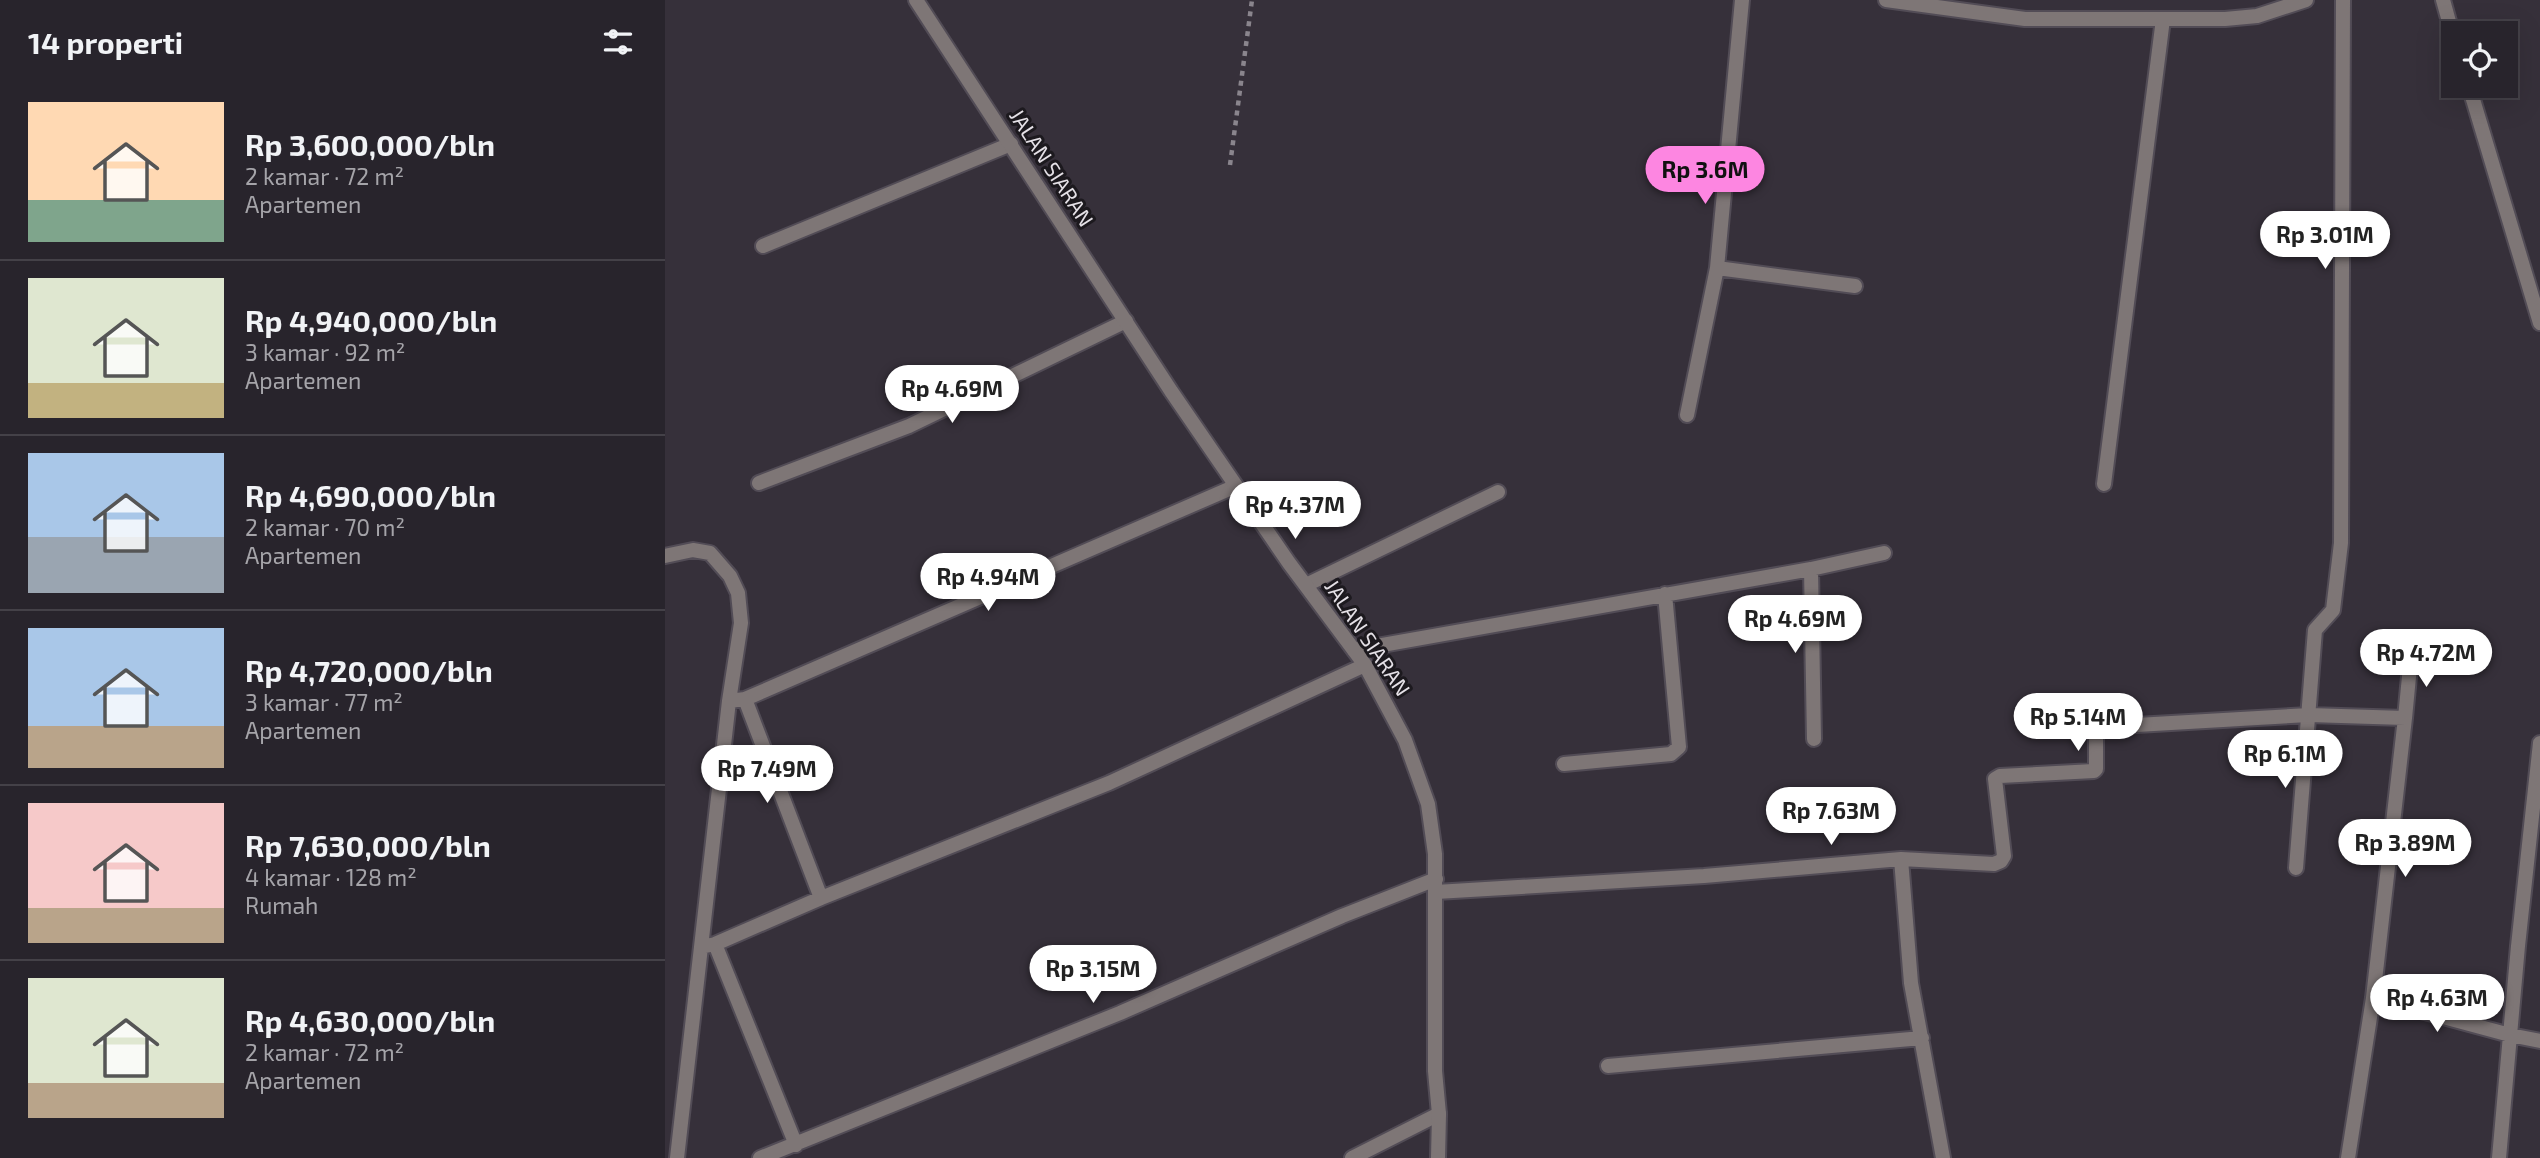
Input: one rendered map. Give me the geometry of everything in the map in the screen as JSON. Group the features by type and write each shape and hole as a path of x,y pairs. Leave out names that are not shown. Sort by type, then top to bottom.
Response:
{"street":[{"name":"JALAN SIARAN","path":"916,0 1236,485 1365,665 1395,718 1416,766 1428,804 1436,885 1435,1072 1439,1114 1438,1158"},
{"path":"1687,415 1717,268 1742,0"},
{"path":"1886,0 2025,19 2225,19 2257,16 2306,0"},
{"path":"2296,868 2315,630 2333,610 2341,543 2343,0"},
{"path":"2443,0 2449,21"},
{"path":"2104,484 2163,19"},
{"path":"2473,98 2540,323"},
{"path":"763,246 1011,144"},
{"path":"1717,268 1855,286"},
{"path":"759,483 909,426 1126,321"},
{"path":"729,701 745,699 1236,485"},
{"path":"1306,585 1498,492"},
{"path":"665,556 693,550 710,553 730,576 738,593 741,623 729,701 708,945 677,1158"},
{"path":"1354,650 1811,569 1884,553"},
{"path":"1811,569 1814,739"},
{"path":"1564,764 1671,754 1679,747 1665,594"},
{"path":"2348,1158 2373,998 2411,656"},
{"path":"708,945 1109,783 1365,665"},
{"path":"745,699 821,898"},
{"path":"760,1158 1120,1013 1342,916 1436,885 1704,876 1901,859 1994,864 2004,856 1995,779 2000,776 2094,771 2095,737 2099,728 2309,715 2405,718"},
{"path":"2499,1158 2540,743"},
{"path":"1901,859 1911,983 1943,1158"},
{"path":"708,945 796,1145"},
{"path":"2373,998 2540,1041"},
{"path":"1608,1066 1922,1038"},
{"path":"1352,1158 1439,1114"}],"path":[{"path":"1230,165 1252,0"}]}
